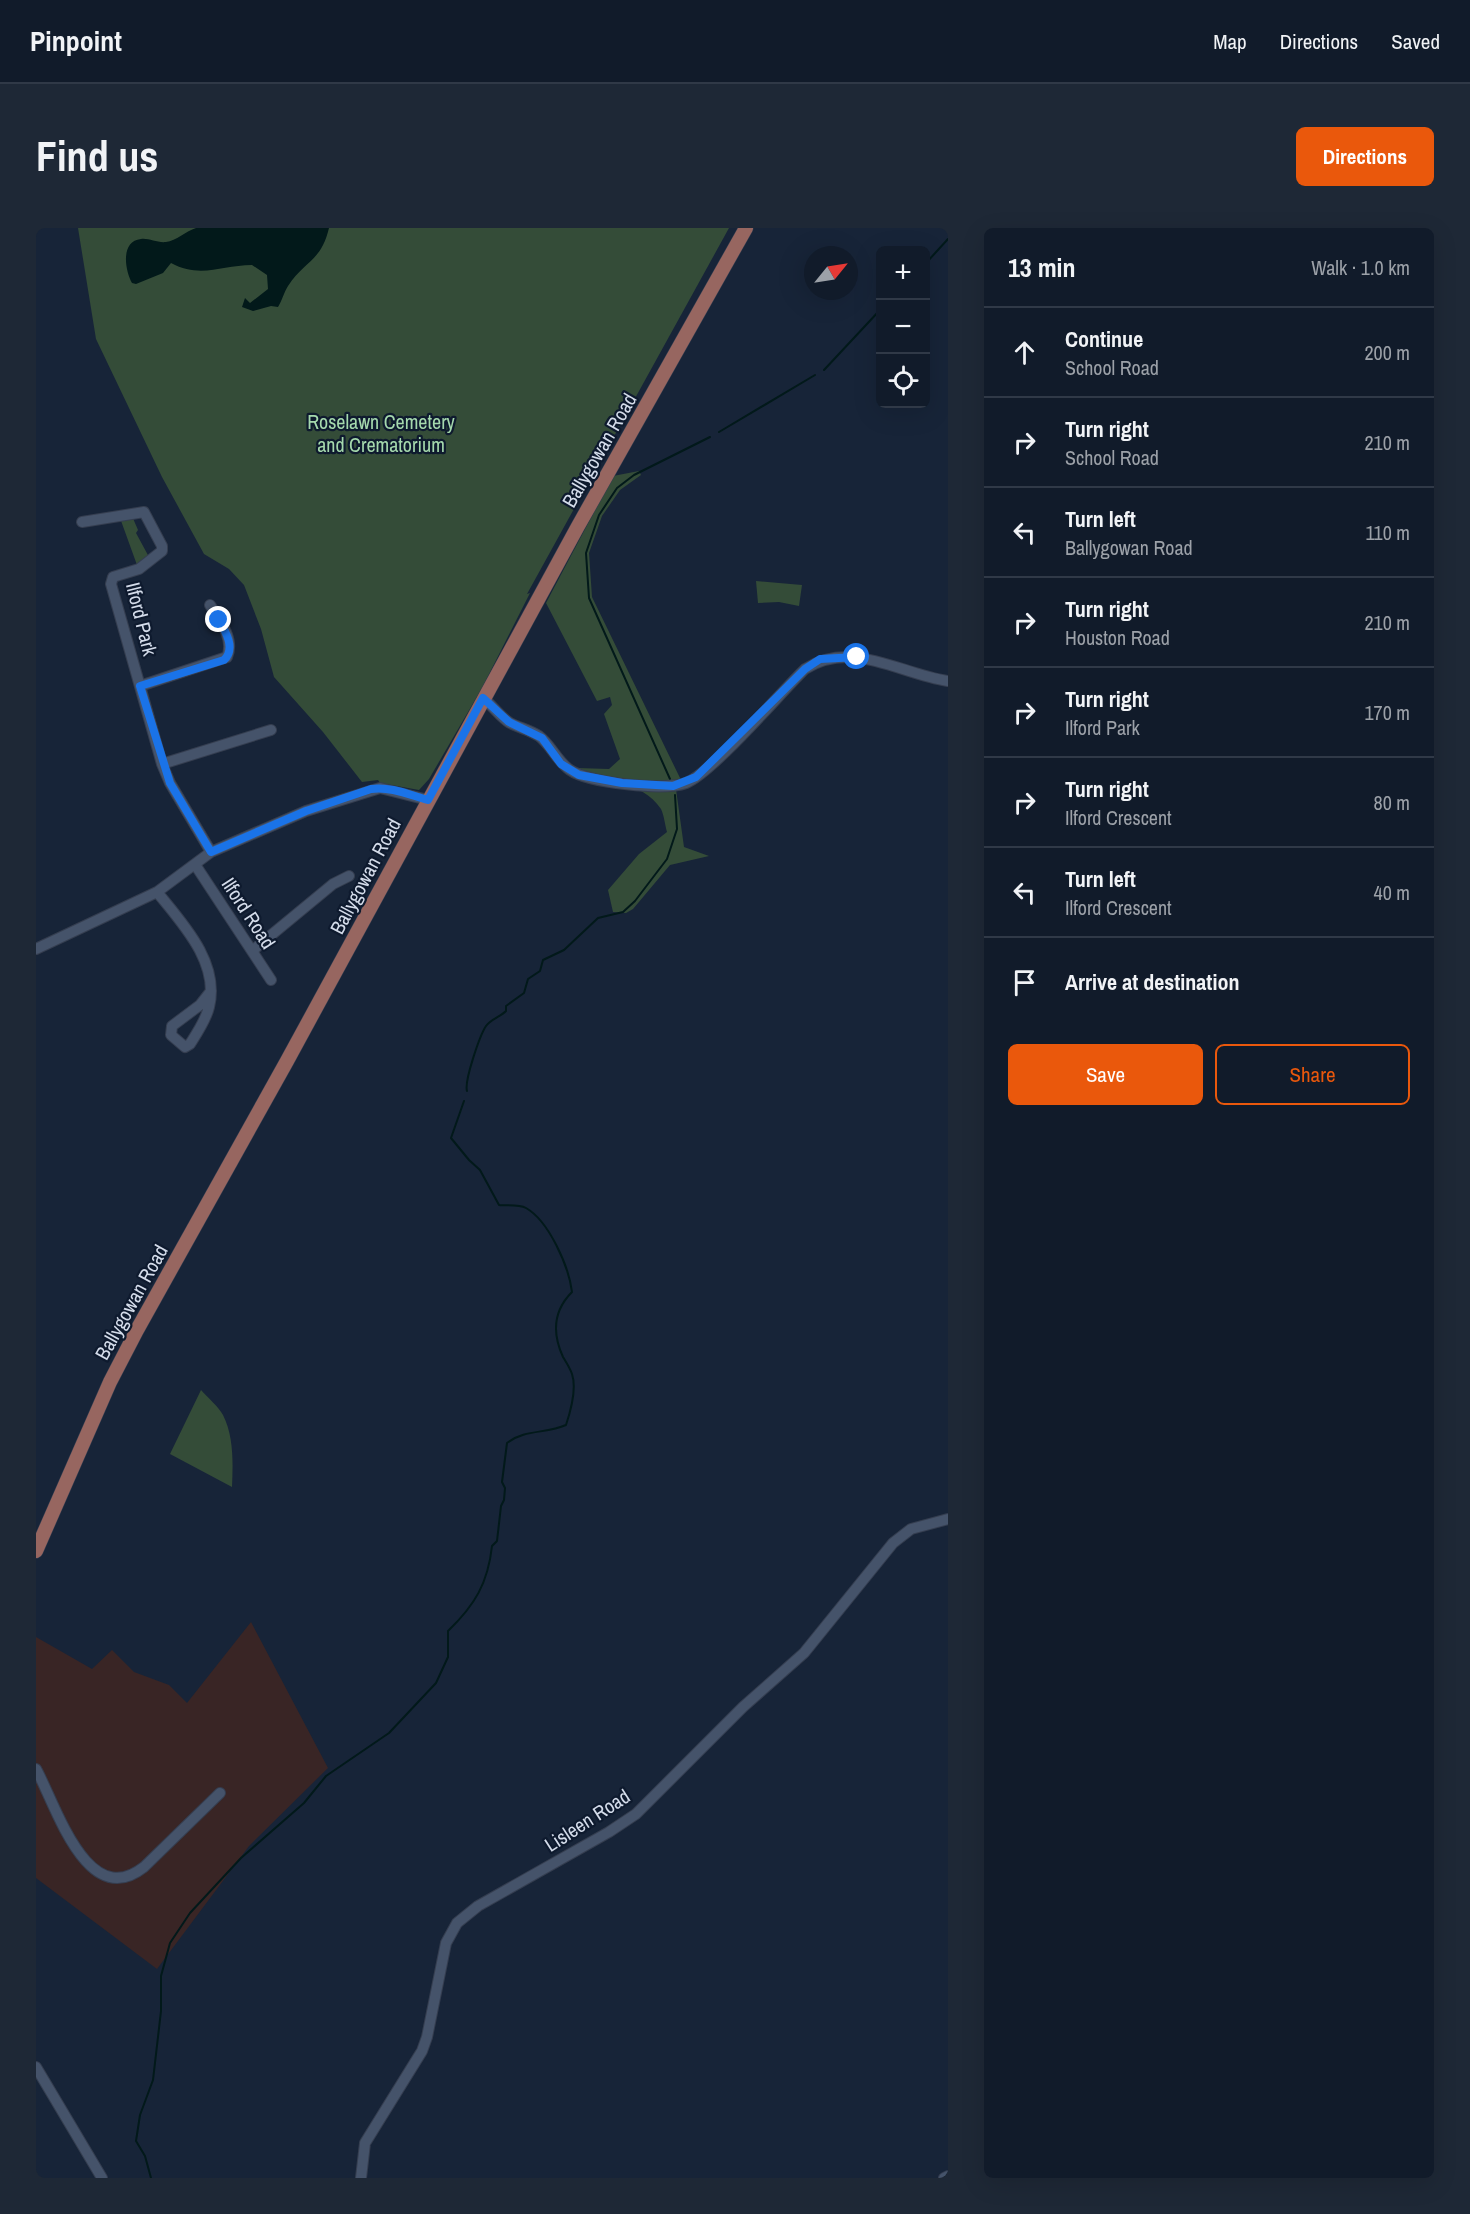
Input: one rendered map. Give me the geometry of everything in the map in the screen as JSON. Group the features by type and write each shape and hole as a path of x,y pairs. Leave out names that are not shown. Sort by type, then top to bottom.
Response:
{"main road":[{"name":"Ballygowan Road","path":"36,1551 110,1382 137,1330 277,1080 483,698 746,228"}],"street":[{"name":"Ilford Park","path":"82,522 144,512 162,546 162,551 151,561 139,569 117,574 111,581 162,764 170,783 211,852"},
{"path":"140,686 224,660 227,657 230,647 226,632 210,605"},
{"path":"483,698 509,722 542,738 561,764 579,775 622,783 673,786 696,777 805,669 820,659 857,657 948,681"},
{"path":"162,764 271,730"},
{"path":"36,949 157,892 196,866 211,852 296,814 380,788 428,800"},
{"name":"Ilford Road","path":"196,866 271,980"},
{"path":"252,951 333,884 349,876"},
{"path":"157,892 182,922 201,954 211,978 211,990 209,1008 190,1044 185,1047 171,1035 172,1026 200,1005 211,990"},
{"name":"Lisleen Road","path":"361,2178 365,2143 422,2051 427,2037 446,1943 457,1923 478,1906 636,1814 743,1707 804,1653 893,1543 911,1529 948,1519"},
{"path":"36,1769 74,1847 91,1867 105,1876 116,1878 131,1876 144,1867 220,1793"},
{"path":"36,2067 102,2178"},
{"path":"944,2178 948,2175"}],"shaded area":[{"path":"196,228 329,228 317,255 294,278 278,307 271,306 253,311 242,307 245,298 250,303 268,289 267,275 252,265 202,271 182,268 171,263 163,273 136,284 132,283 126,257 134,241 144,239 170,241"},
{"path":"251,1622 328,1768 249,1846 157,1969 36,1878 36,1637 92,1669 112,1650 134,1672 169,1685 187,1703"}],"green space":[{"name":"Roselawn Cemetery and Crematorium","path":"78,228 729,228 527,594 530,593 482,688 429,779 419,790 380,783 378,780 362,782 323,732 274,677 261,629 244,585 229,569 204,554 162,477 96,339"},
{"path":"639,471 641,475 620,490 602,516 589,553 592,597 681,780 675,782 684,847 709,856 670,865 633,909 626,913 613,912 608,890 639,854 667,832 664,817 661,809 644,793 576,768 609,769 620,759 604,714 612,705 610,697 597,701 546,603 613,476"},
{"path":"132,516 138,530 136,533 149,557 137,565 120,518"},
{"path":"756,581 802,585 799,606 779,602 758,603"},
{"path":"201,1390 218,1408 227,1423 232,1450 232,1487 170,1454"}],"waterway":[{"path":"930,259 948,239"},
{"path":"824,370 876,314"},
{"path":"719,432 815,375"},
{"path":"670,779 589,598 586,553 599,515 617,488 634,475 710,437"},
{"path":"467,1091 473,1058 483,1031 488,1024 506,1011 506,1006 524,993 528,979 540,971 543,960 564,950 598,918 623,912 635,901 667,859 677,829 675,795"},
{"path":"151,2178 145,2156 136,2141 140,2115 153,2080 161,2011 161,1976 170,1943 190,1913 241,1858 304,1803 326,1776 389,1733 436,1683 448,1657 448,1631 466,1612 479,1593 487,1571 492,1546 497,1541 501,1506 504,1500 505,1488 502,1482 507,1443 521,1436 566,1425 570,1413 574,1393 573,1380 559,1348 556,1331 561,1307 572,1292 567,1270 550,1234 542,1223 526,1208 499,1205 480,1170 451,1138 464,1101"}],"route":[{"path":"219,620 226,632 230,647 230,653 224,660 140,686 162,764 170,783 211,852 256,830 371,789 396,791 428,800 483,698 509,722 542,738 561,764 579,775 622,783 673,786 687,783 723,753 805,669 820,659 857,657"}]}
